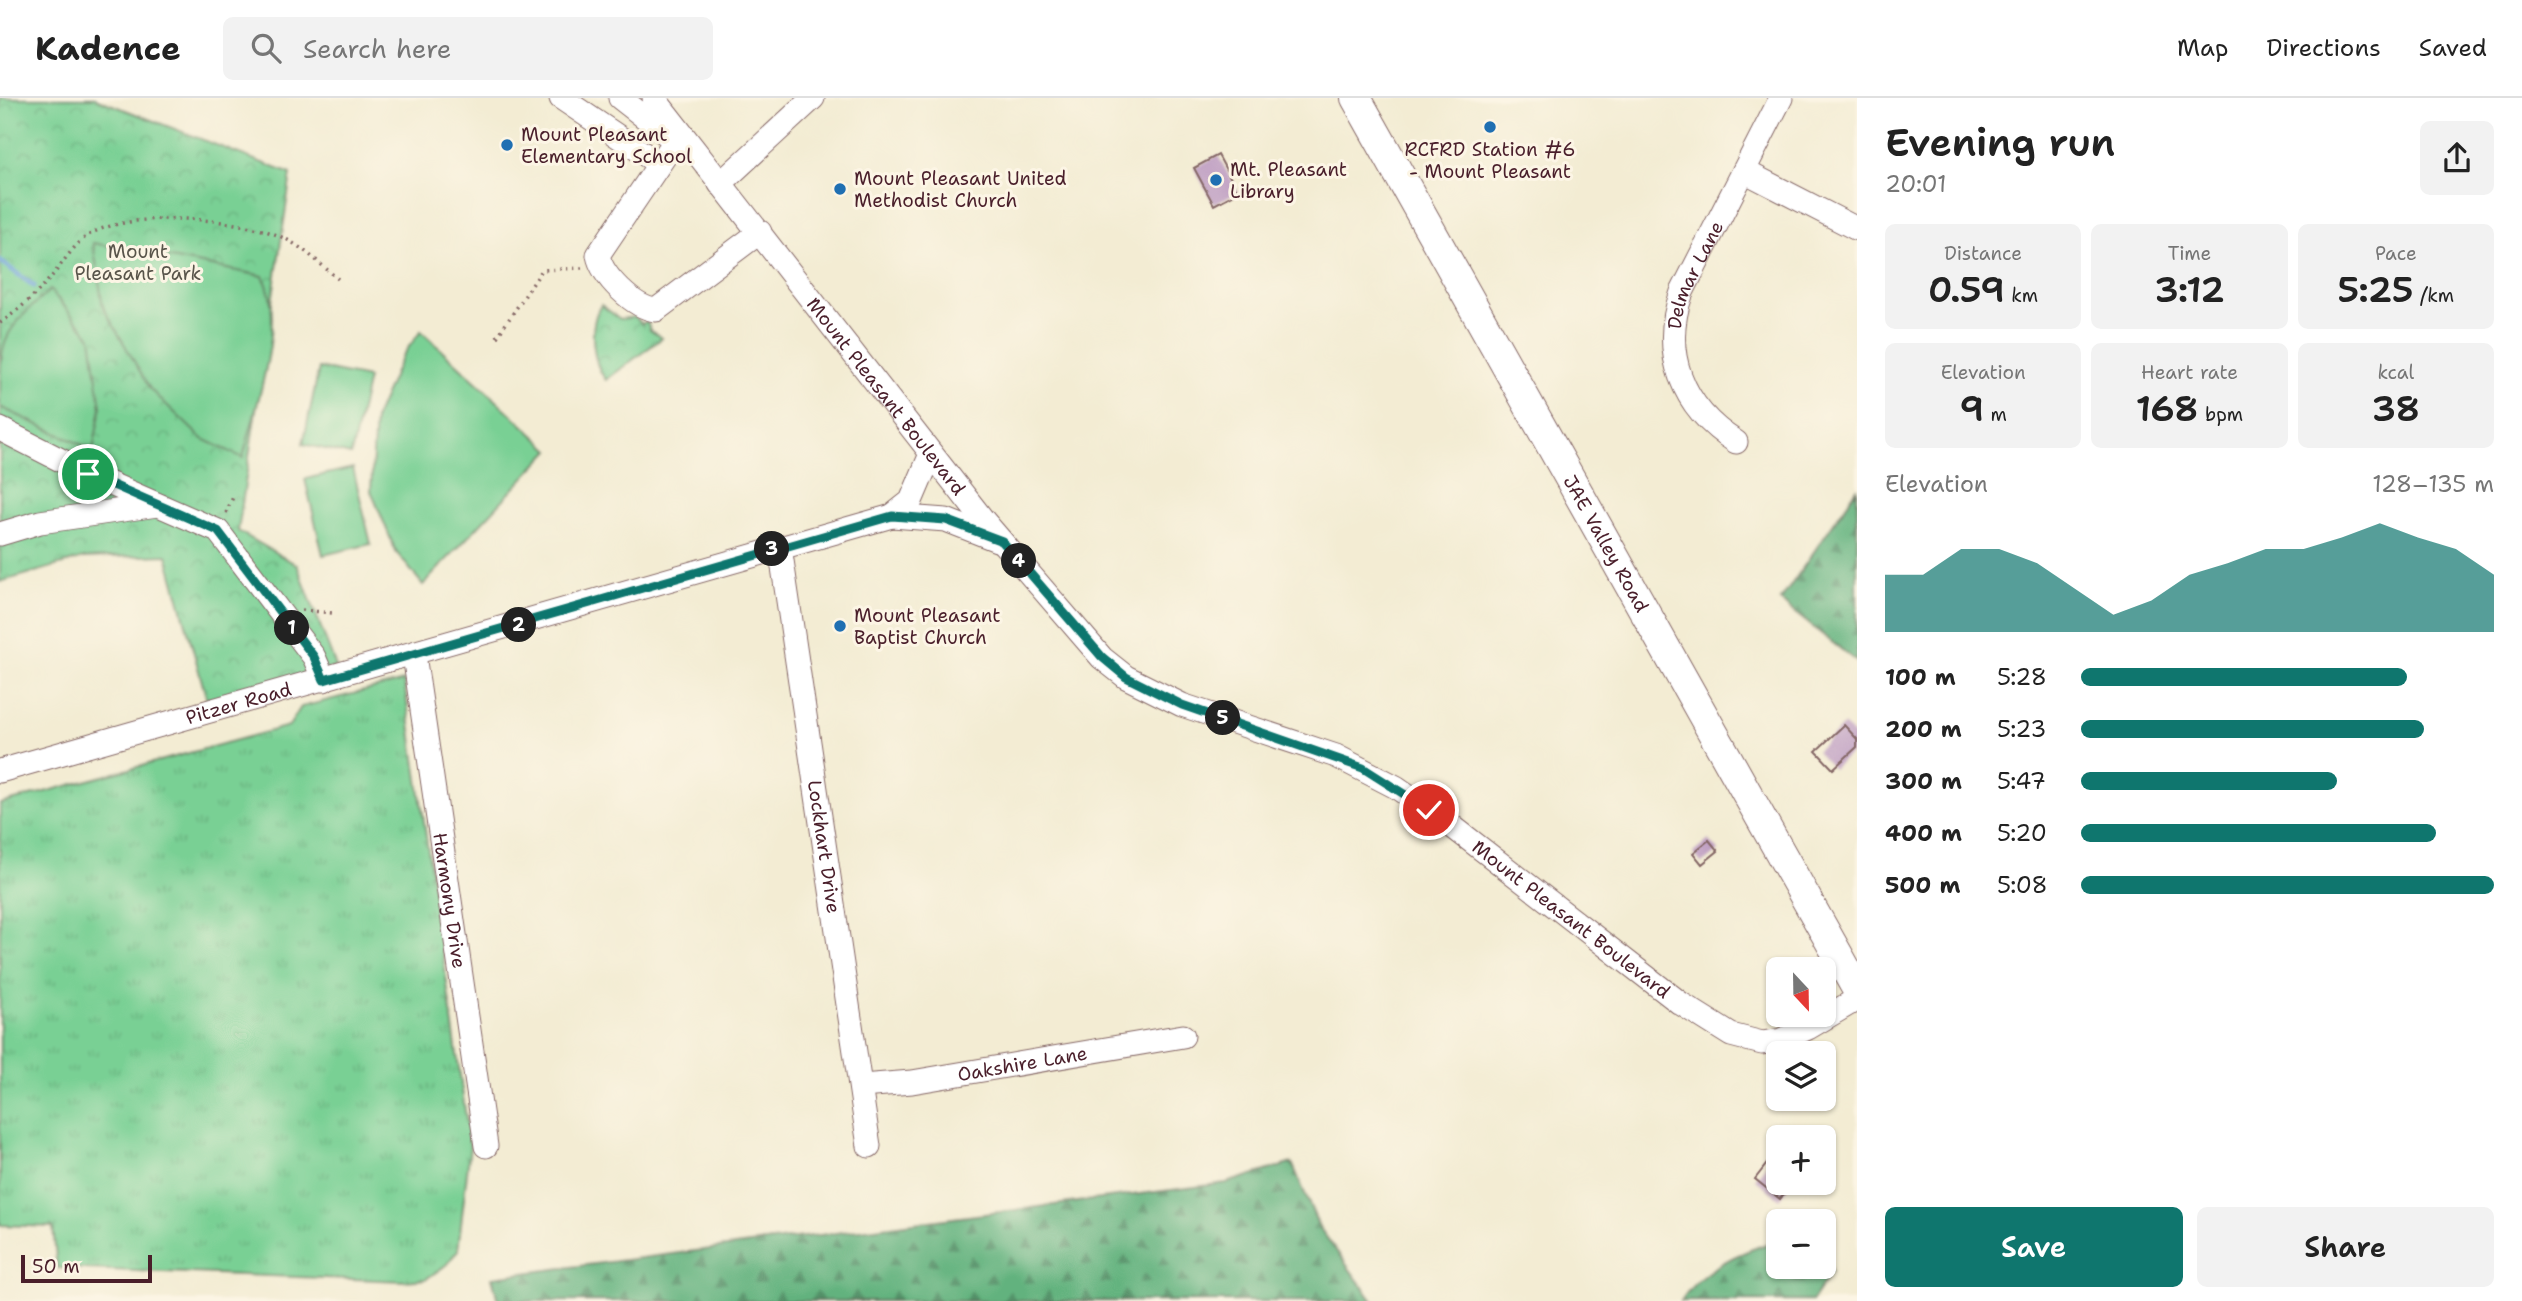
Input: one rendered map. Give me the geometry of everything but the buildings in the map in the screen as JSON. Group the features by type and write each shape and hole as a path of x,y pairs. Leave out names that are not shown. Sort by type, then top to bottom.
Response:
{"main road":[{"name":"JAE Valley Road","path":"1356,98 1857,989"}],"street":[{"path":"561,98 659,164"},
{"path":"620,98 704,166"},
{"name":"Mount Pleasant Boulevard","path":"654,98 704,166 760,232 931,454 1102,657 1126,677 1182,705 1336,756 1396,787 1715,1027 1745,1041 1762,1043 1781,1040 1808,1028 1857,999"},
{"path":"720,184 813,98"},
{"name":"Delmar Lane","path":"1736,442 1721,432 1692,403 1675,362 1672,335 1682,292 1781,98"},
{"path":"675,141 598,255 600,267 637,303 646,309 656,310 760,232"},
{"path":"1744,171 1857,229"},
{"path":"0,429 157,505 218,531 314,657 324,680"},
{"path":"892,516 911,501 931,454"},
{"path":"0,534 40,522 157,505"},
{"name":"Pitzer Road","path":"0,771 414,655 892,516 946,520 1002,541"},
{"name":"Lockhart Drive","path":"780,547 869,1146"},
{"name":"Harmony Drive","path":"414,655 486,1146"},
{"name":"Oakshire Lane","path":"861,1086 912,1082 1183,1036"}],"path":[{"path":"0,323 41,287 79,243 92,233 110,227 167,218 226,222 277,235 310,255 338,279"},
{"path":"497,337 542,270 600,267"},
{"path":"302,610 332,613"}],"green space":[{"name":"Mount Pleasant Park","path":"0,98 95,98 291,174 238,531 297,565 336,667 208,704 167,555 84,558 0,582"},
{"path":"93,243 263,276 270,294 271,340 267,366 243,458 201,438 150,389 103,307"},
{"path":"50,290 91,337 101,408 93,450 0,407 1,366 6,339 21,317"},
{"path":"601,305 620,319 635,317 642,324 647,321 650,330 662,338 606,380 597,364 593,344 594,323"},
{"path":"421,331 550,450 423,585 396,552 371,491 375,418 402,356"},
{"path":"319,368 368,378 351,455 303,444"},
{"path":"353,468 371,544 323,555 305,479"},
{"path":"1857,489 1857,662 1780,601"},
{"path":"404,681 470,1146 458,1250 446,1265 426,1279 405,1281 57,1268 53,1227 0,1225 0,804 289,726 301,707"},
{"path":"1292,1163 1319,1227 1373,1301 498,1301 492,1277 1226,1183"},
{"path":"1766,1244 1766,1279 1826,1279 1812,1301 1681,1301 1711,1270"}],"waterway":[{"path":"0,261 34,286"}],"place":[{"name":"RCFRD Station #6 - Mount Pleasant","path":"1490,127"},
{"name":"Mount Pleasant Elementary School","path":"507,145"},
{"name":"Mt. Pleasant Library","path":"1216,180"},
{"name":"Mount Pleasant United Methodist Church","path":"840,189"},
{"name":"Mount Pleasant Baptist Church","path":"840,626"}],"route":[{"path":"88,474 218,531 314,657 324,680 892,516 946,520 1002,541 1102,657 1126,677 1182,705 1336,756 1396,787 1429,810"}]}
